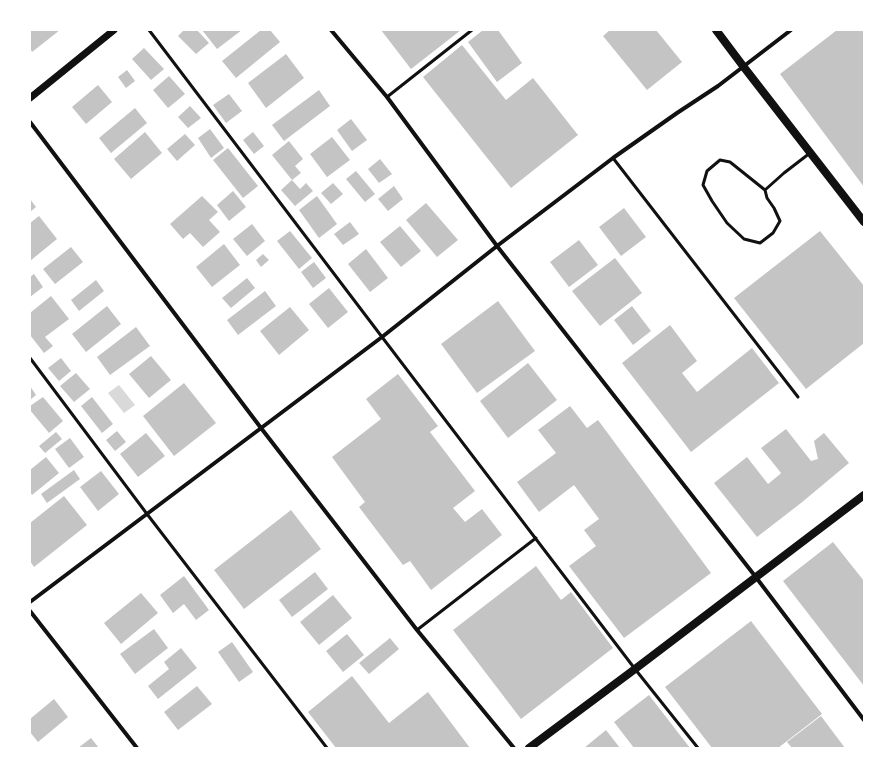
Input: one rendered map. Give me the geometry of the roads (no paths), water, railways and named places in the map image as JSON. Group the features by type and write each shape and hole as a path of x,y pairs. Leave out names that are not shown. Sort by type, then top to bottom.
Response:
{"main road":[{"path":"716,30 864,222"},
{"path":"529,748 864,494"}],"street":[{"path":"30,98 114,30"},
{"path":"331,30 386,97 497,246 756,576 864,720"},
{"path":"30,602 382,337 497,246 614,158 718,86 791,30"},
{"path":"30,122 261,428 417,630 514,748"},
{"path":"30,611 137,748"}],"lane":[{"path":"149,30 635,669 698,748"},
{"path":"386,97 472,30"},
{"path":"765,190 810,153"},
{"path":"614,158 798,397"},
{"path":"720,160 730,162 765,190 767,198 780,221 773,233 760,243 744,239 727,222 703,185 707,171 720,160"},
{"path":"30,358 147,514 327,748"},
{"path":"417,630 536,538"}]}
